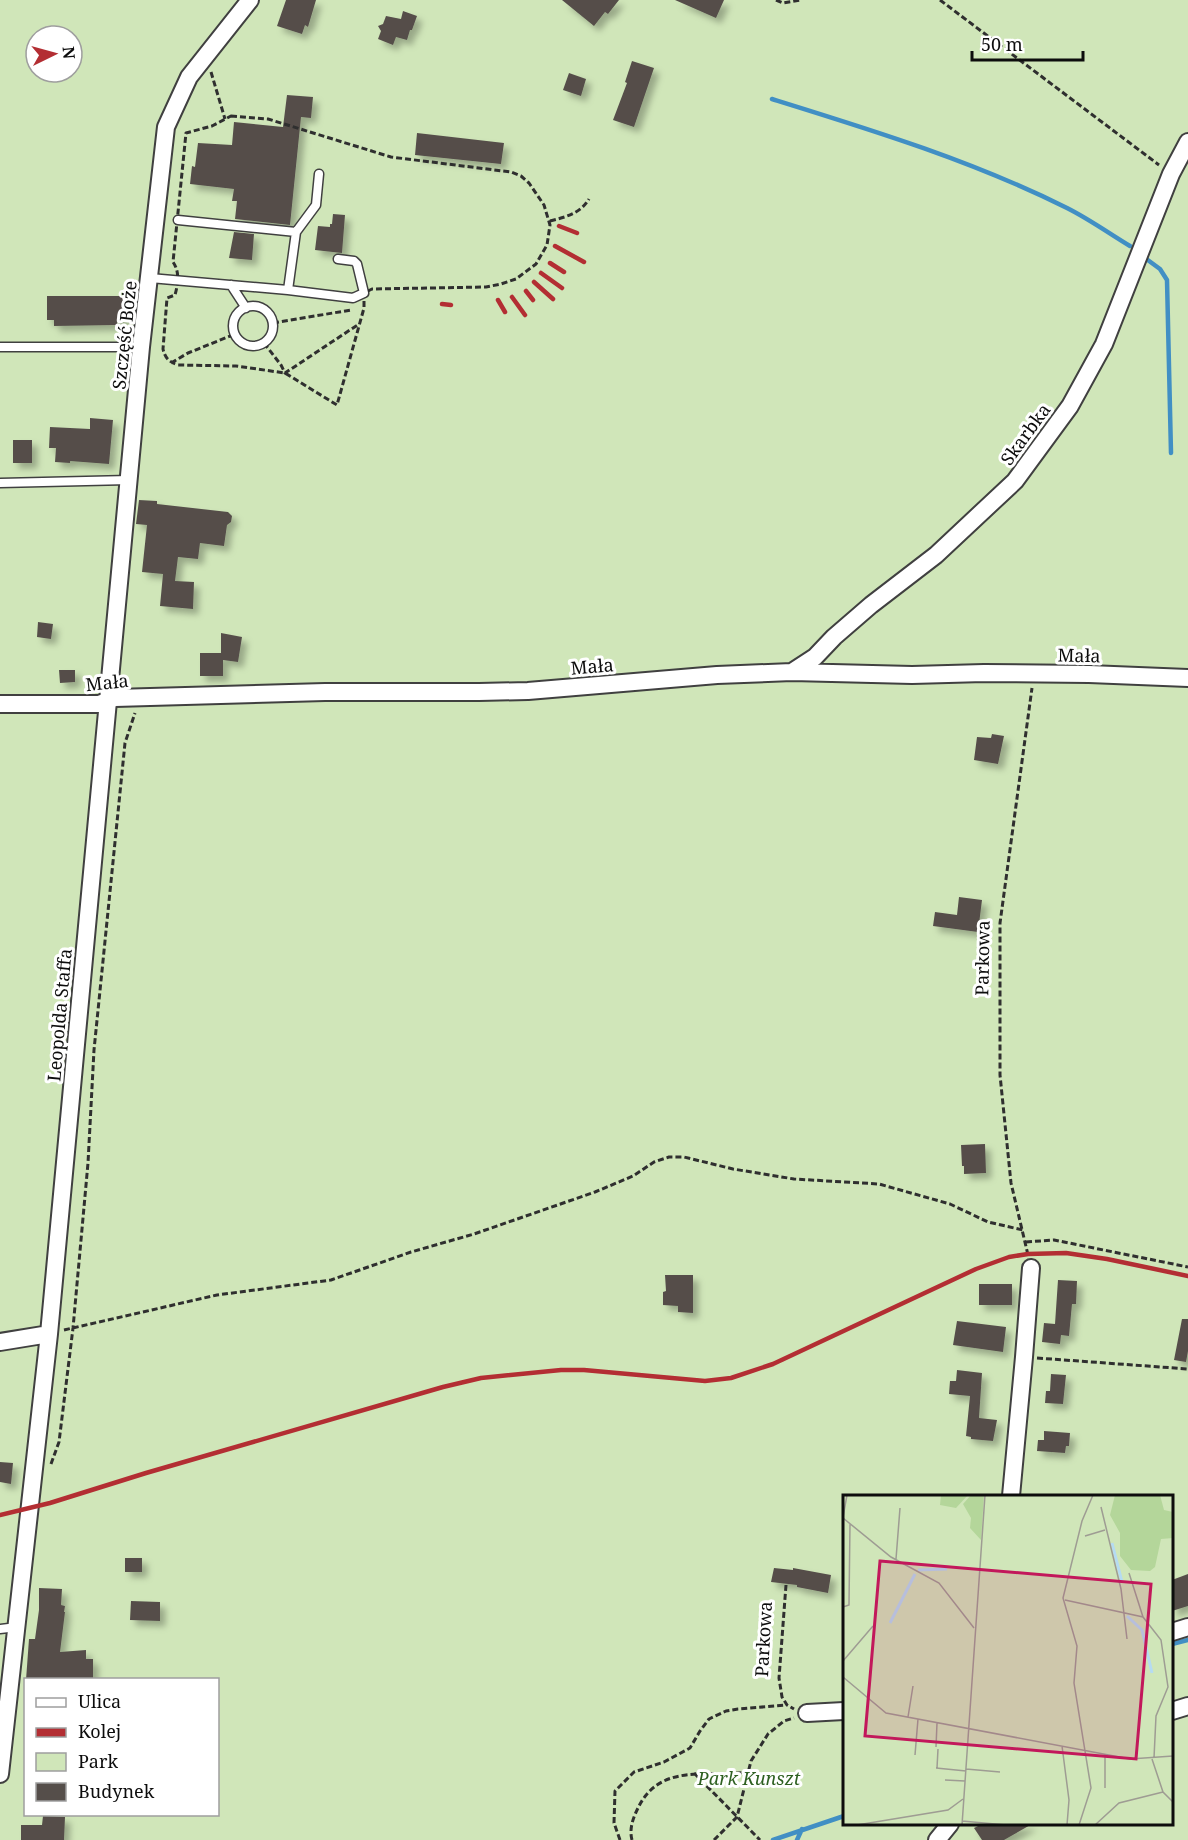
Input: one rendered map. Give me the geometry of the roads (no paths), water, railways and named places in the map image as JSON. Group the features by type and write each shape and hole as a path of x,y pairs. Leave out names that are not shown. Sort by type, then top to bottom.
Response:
{"street":[{"name":"Szczęść Boże","path":"108,700 141,347 166,127 189,77 250,0"},
{"name":"Skarbka","path":"792,672 815,657 871,604 936,555 1015,481 1070,406 1104,344 1171,174 1188,142"},
{"name":"Mała","path":"0,704 99,704 116,698 314,692 528,691 717,675 792,672 912,675 1089,674 1188,678"},
{"name":"Leopolda Staffa","path":"0,1774 49,1334 108,700"},
{"path":"1011,1495 1030,1268"},
{"path":"0,1342 49,1334"},
{"path":"1173,1632 1188,1627"},
{"path":"1173,1711 1188,1706"},
{"path":"807,1713 843,1711"},
{"path":"937,1840 949,1825"}],"lane":[{"path":"288,290 296,232 316,205 319,174"},
{"path":"178,220 296,232"},
{"path":"150,278 353,298 364,293 357,264 354,261 338,260"},
{"path":"231,285 246,308"},
{"path":"259,307 269,315 273,323 272,333 264,343 245,345 235,334 236,316 246,308 259,307"},
{"path":"0,347 141,347"},
{"path":"0,483 129,480"},
{"path":"0,1629 17,1627"}],"waterway":[{"path":"772,99 959,161 1067,208 1130,246"},
{"path":"1145,258 1160,269 1167,280 1171,453"},
{"path":"1173,1644 1188,1640"},
{"path":"773,1840 843,1816"},
{"path":"797,1840 802,1829"}],"railway":[{"path":"559,226 577,233"},
{"path":"555,246 584,262"},
{"path":"550,263 564,272"},
{"path":"541,273 562,288"},
{"path":"534,282 553,299"},
{"path":"526,291 533,300"},
{"path":"512,297 525,315"},
{"path":"498,300 505,312"},
{"path":"442,304 451,305"},
{"path":"0,1515 50,1503 146,1473 481,1378 561,1370 705,1381 731,1378 773,1364 976,1269 1009,1257 1066,1253 1188,1276"}],"park label":[{"name":"Park Kunszt","path":"749,1778"}]}
